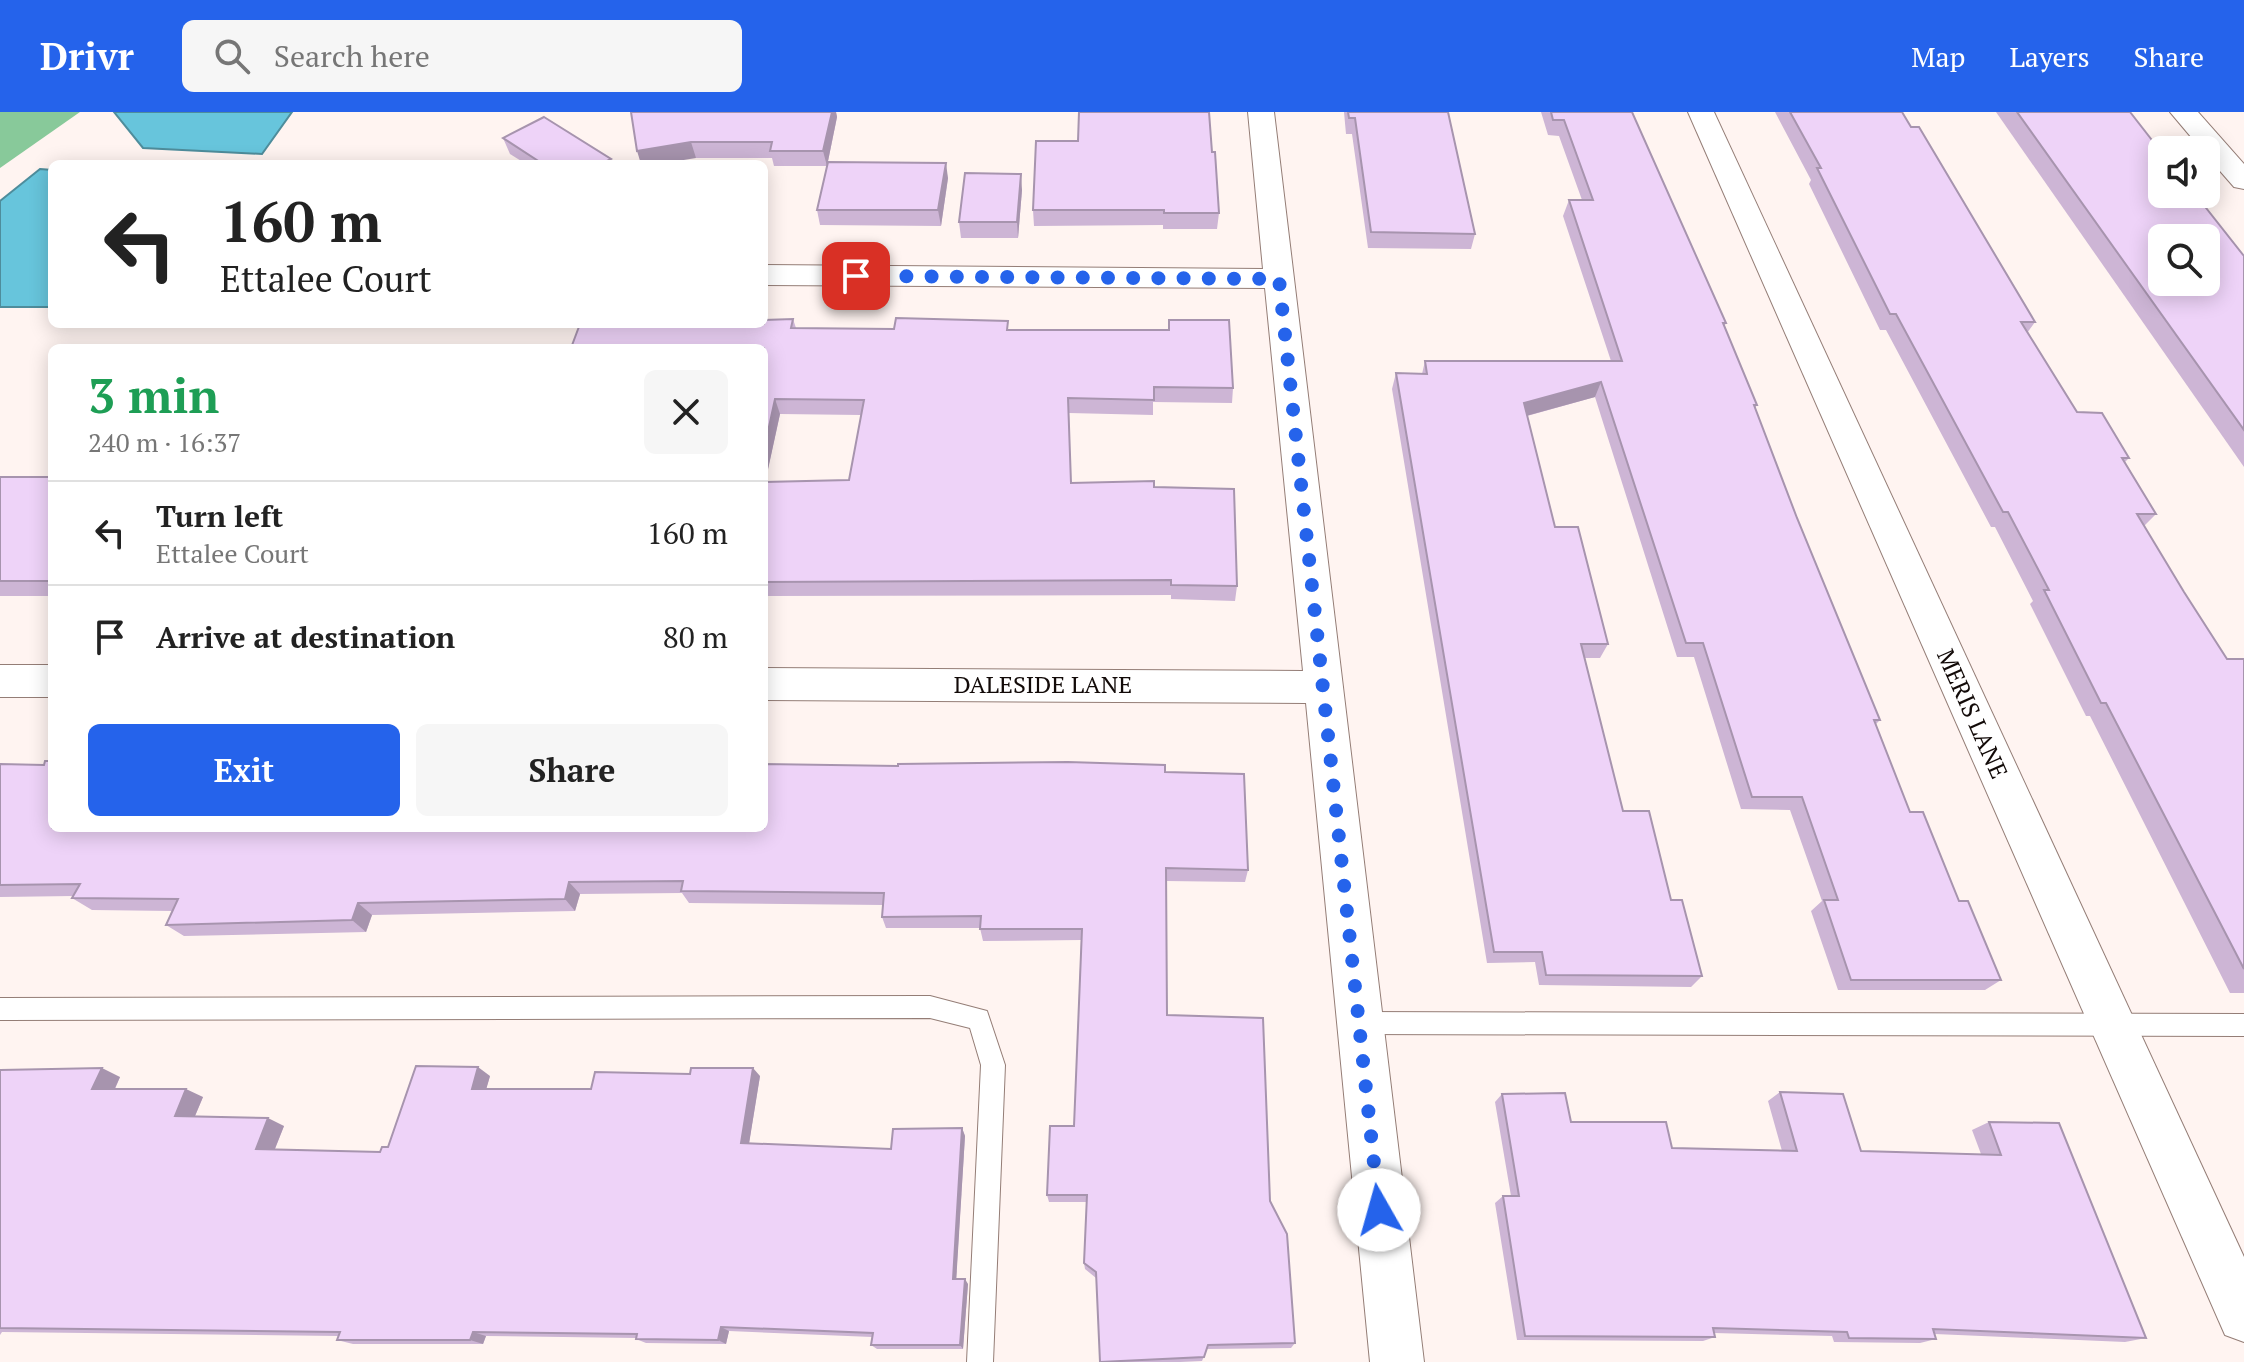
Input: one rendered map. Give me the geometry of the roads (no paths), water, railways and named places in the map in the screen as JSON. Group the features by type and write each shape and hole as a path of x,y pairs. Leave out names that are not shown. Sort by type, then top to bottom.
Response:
{"street":[{"path":"1261,112 1321,687 1397,1362"},
{"name":"MERIS LANE","path":"1701,112 2244,1316"},
{"path":"2183,112 2244,181"},
{"path":"768,275 1279,279"},
{"path":"0,681 48,681"},
{"name":"DALESIDE LANE","path":"768,684 1321,687"}],"lane":[{"path":"0,1009 930,1007 979,1019 993,1065 980,1362"},
{"path":"1358,1023 2244,1025"}],"water":[{"path":"114,112 292,112 262,154 143,148"},
{"path":"40,169 48,170 48,307 0,307 0,201"}]}
